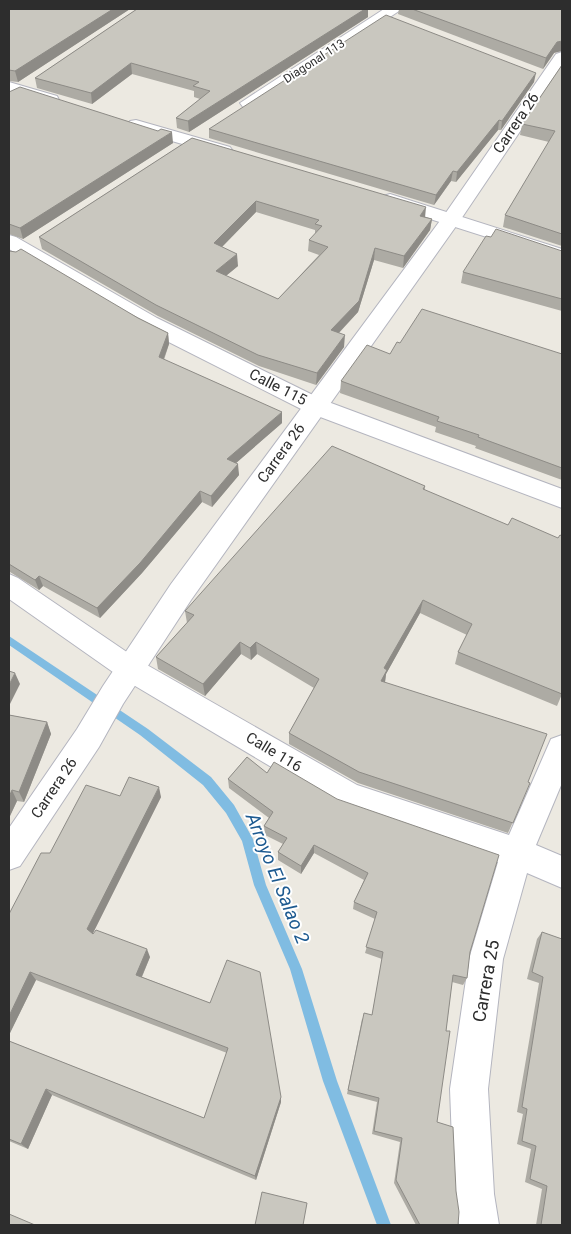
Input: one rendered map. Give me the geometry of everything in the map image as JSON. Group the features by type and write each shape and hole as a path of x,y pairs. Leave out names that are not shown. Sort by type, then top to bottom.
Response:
{"street":[{"path":"364,9 392,16"},
{"name":"Diagonal 113","path":"232,114 392,16"},
{"name":"Carrera 26","path":"11,848 88,738 113,695 181,592 452,218 541,76 562,57"},
{"path":"12,91 36,79"},
{"path":"12,91 67,104"},
{"path":"115,119 237,155"},
{"path":"174,152 208,131"},
{"path":"377,196 452,218 562,255"},
{"name":"Calle 115","path":"21,247 148,322 315,406 562,499"},
{"name":"Calle 116","path":"9,585 130,669 348,796 517,853 562,872"},
{"name":"Carrera 25","path":"479,1225 474,1194 469,1089 486,960 517,853 562,748"}],"building":[{"path":"9,9 113,9 15,71 9,70"},
{"path":"137,9 365,9 188,121 176,118 210,91 193,86 199,82 131,63 91,93 35,78"},
{"path":"412,9 562,9 562,41 557,42 546,58"},
{"path":"386,15 536,73 502,121 499,120 457,172 453,171 436,195 209,129"},
{"path":"562,65 562,234 505,215 555,131 522,124"},
{"path":"20,87 158,131 161,129 172,132 20,228 9,224 9,92"},
{"path":"192,138 426,207 420,216 432,219 404,256 375,248 359,301 331,330 345,335 317,373 258,355 156,305 39,237","holes":["256,201 319,220 315,224 322,226 309,240 328,247 278,299 216,271 237,254 214,243"]},
{"path":"496,229 562,251 562,299 463,272 486,236 491,237"},
{"path":"21,249 138,318 168,333 159,357 282,412 227,459 238,464 211,496 200,491 140,563 97,608 39,576 35,580 9,564 9,251 16,252"},
{"path":"422,309 562,354 562,468 478,437 479,435 437,421 439,417 341,381 367,345 390,354 397,342 400,343"},
{"path":"332,446 425,486 423,489 508,525 512,518 558,538 560,535 562,536 562,694 458,652 472,624 423,600 384,668 387,670 381,681 547,734 528,782 530,783 513,823 359,772 289,733 319,679 256,642 250,648 240,642 203,684 156,657 194,615 185,611"},
{"path":"9,671 15,673 9,685"},
{"path":"9,715 47,722 19,792 12,790 9,797"},
{"path":"247,757 267,773 274,762 337,799 499,855 470,952 467,978 453,975 446,1031 450,1031 437,1122 453,1127 456,1191 459,1212 458,1225 420,1225 396,1180 402,1138 374,1131 379,1098 348,1090 364,1013 372,1015 383,952 366,947 377,912 354,902 368,873 314,845 301,866 278,852 287,838 264,826 273,812 228,779"},
{"path":"129,777 159,787 87,929 93,934 96,930 147,949 136,975 210,1003 227,960 260,972 281,1097 255,1176 46,1089 21,1144 9,1139 9,1041 204,1118 228,1048 30,972 9,1016 9,914 41,853 50,853 86,785 120,796"},
{"path":"542,932 562,939 562,1225 541,1225 547,1186 530,1179 536,1146 522,1141 527,1109 522,1107 543,977 532,972"},
{"path":"262,1192 307,1203 303,1225 255,1225"},
{"path":"9,1214 35,1225 9,1225"}],"waterway":[{"name":"Arroyo El Salao 2","path":"9,640 144,732 207,781 230,809 247,839 260,885 296,969 330,1081 384,1225"}]}
